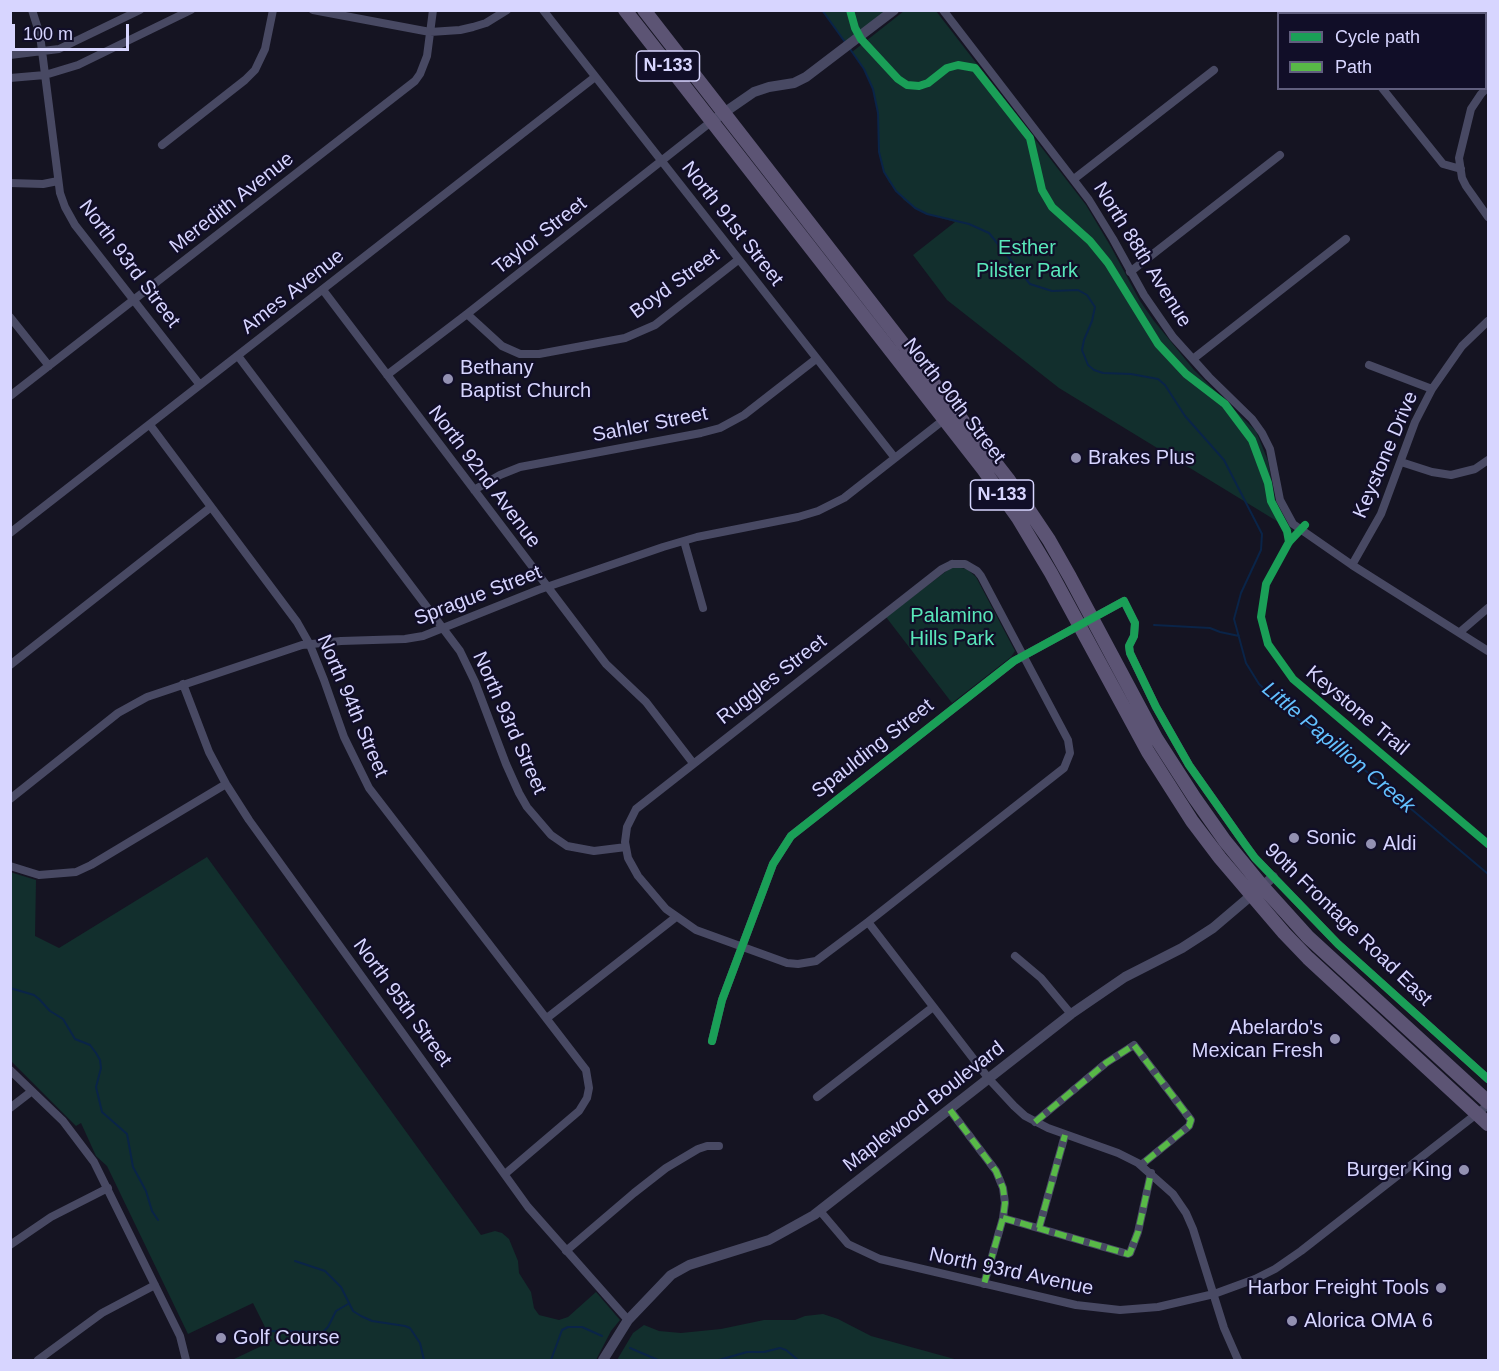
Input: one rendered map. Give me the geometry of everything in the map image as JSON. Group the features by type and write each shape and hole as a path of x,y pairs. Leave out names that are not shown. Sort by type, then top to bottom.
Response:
{"main road":[{"name":"North 90th Street","path":"625,10 1018,518 1051,573 1134,728 1192,821 1251,896 1308,958 1486,1111"},
{"name":"North 90th Street","path":"644,10 956,411 1028,508 1092,617 1144,717 1179,776 1225,841 1262,886 1332,961 1486,1111"}],"street":[{"name":"North 93rd Street","path":"32,10 39,28 60,193 68,214 200,385"},
{"path":"10,55 42,53 76,43 140,10"},
{"path":"10,78 45,75 78,65 191,10"},
{"path":"162,144 255,70 265,49 273,10"},
{"path":"313,10 430,32 473,27 492,20 507,10"},
{"name":"Meredith Avenue","path":"10,396 415,81 425,64 433,10"},
{"name":"North 91st Street","path":"543,10 895,458"},
{"path":"712,121 754,92 803,79 894,10"},
{"name":"North 88th Avenue","path":"943,10 1074,179 1104,222 1130,272 1158,317 1193,360 1263,433 1270,449 1280,500 1293,524 1352,565"},
{"path":"1074,179 1214,70"},
{"name":"Ames Avenue","path":"10,533 595,77"},
{"path":"1384,90 1443,164 1461,169"},
{"path":"1485,90 1475,101 1467,119 1459,158 1466,186 1488,218"},
{"name":"Taylor Street","path":"387,375 712,121"},
{"path":"1130,272 1280,155"},
{"path":"10,183 43,184 58,181"},
{"path":"1193,360 1346,239"},
{"name":"Boyd Street","path":"467,314 502,346 520,354 539,354 626,338 663,319 738,260"},
{"name":"North 92nd Avenue","path":"323,290 606,664 646,702 693,763"},
{"path":"10,316 49,366"},
{"name":"Keystone Drive","path":"1352,565 1381,514 1415,422 1432,389 1461,346 1488,321"},
{"name":"North 93rd Street","path":"238,356 443,628 470,669 519,793 542,825 558,841 572,847 594,851 626,847"},
{"name":"Sahler Street","path":"474,490 520,467 701,434 720,428 744,415 816,359"},
{"path":"1369,365 1432,389"},
{"name":"Sprague Street","path":"10,799 118,714 147,697 310,645 423,636 547,587 684,541 819,511 844,498 956,411"},
{"name":"North 94th Street","path":"150,425 278,594 310,645 344,737 369,788 583,1064 589,1084 587,1098 579,1111 505,1174"},
{"path":"1401,462 1432,472 1451,475 1475,469 1488,460"},
{"path":"10,665 211,507"},
{"path":"684,541 703,608"},
{"name":"Ruggles Street","path":"626,847 627,827 636,809 942,569 952,564 965,564 981,576 1023,655"},
{"path":"1352,565 1488,651"},
{"name":"90th Frontage Road East","path":"1079,624 1124,601 1135,623 1134,636 1129,646 1130,652 1170,733 1188,765 1255,858 1338,944 1488,1079"},
{"path":"1460,632 1488,608"},
{"name":"Spaulding Street","path":"712,1041 722,1000 772,864 790,836 1023,655 1079,624"},
{"path":"626,847 628,858 638,876 659,903 696,930 787,963 816,961 1060,773 1070,753 1068,740 1023,655"},
{"name":"North 95th Street","path":"183,684 204,740 226,784 249,820 528,1207 627,1320"},
{"path":"10,866 30,874 54,876 76,872 91,866 226,784"},
{"name":"Maplewood Boulevard","path":"603,1360 627,1320 660,1285 682,1269 769,1240 820,1211 1071,1014 1125,977 1202,936 1229,916 1273,877"},
{"path":"547,1018 676,917"},
{"path":"868,922 989,1079 1014,1106 1035,1122 1118,1153 1141,1165 1174,1196 1190,1220 1224,1328 1238,1360"},
{"path":"1015,956 1041,978 1071,1014"},
{"path":"817,1097 933,1007"},
{"path":"1035,1122 1106,1063 1134,1045 1191,1120 1189,1126 1141,1165"},
{"path":"10,1070 75,1134 94,1162 183,1345 186,1360"},
{"path":"10,1108 32,1091"},
{"path":"950,1110 999,1177 1004,1197 1004,1218 984,1284"},
{"name":"North 93rd Avenue","path":"820,1211 843,1239 868,1255 892,1262 1076,1305 1110,1309 1158,1307 1214,1294 1255,1279 1286,1262 1486,1111"},
{"path":"1039,1228 1065,1135"},
{"path":"566,1251 666,1168 698,1149 719,1146"},
{"path":"1004,1218 1112,1250 1130,1253 1138,1232 1151,1173"},
{"path":"10,1245 51,1217 108,1188"},
{"path":"38,1360 102,1313 155,1285"}],"green space":[{"path":"1364,10 1460,10 1461,12 1363,12"},
{"path":"822,11 886,11 845,42"},
{"name":"Esther Pilster Park","path":"904,11 936,11 1086,205 1140,301 1154,321 1194,370 1256,431 1268,461 1276,506 1293,531 1059,388 947,300 913,255 955,222 915,208 904,200 889,182 879,152 878,113 873,89 864,69 852,52"},
{"name":"Palamino Hills Park","path":"955,567 967,569 976,577 1015,651 1011,657 952,703 886,617 949,569"},
{"path":"207,857 481,1235 495,1231 509,1239 518,1261 519,1273 531,1292 534,1308 539,1315 559,1320 568,1317 596,1292 620,1320 611,1331 596,1360 232,1360 272,1341 253,1303 188,1334 107,1166 96,1156 81,1123 76,1126 11,1061 10,872 36,880 35,936 59,948"},
{"path":"823,1314 871,1336 958,1360 617,1360 633,1333 644,1325 659,1331 681,1333 721,1329 764,1320 795,1320 805,1316"}],"waterway":[{"name":"Little Papillion Creek","path":"822,10 845,42"},
{"name":"Little Papillion Creek","path":"850,49 864,69 873,89 878,113 879,152 884,172 896,191 915,208 927,214 969,224 989,233 1030,284 1052,291 1078,290 1087,295 1095,307 1082,350 1088,365 1103,373 1131,374 1158,379 1165,385 1185,416 1224,460 1262,534 1261,550 1241,593 1234,619 1246,663 1259,684 1289,712 1371,775 1488,874"},
{"path":"1154,625 1210,628 1239,636"},
{"path":"10,988 34,995 50,1011 63,1019 75,1039 90,1045 96,1053 101,1068 96,1087 102,1112 127,1134 133,1167 158,1220"},
{"path":"295,1261 325,1271 341,1287 353,1311 361,1316 372,1321 410,1328 420,1343 424,1360"},
{"path":"267,1331 323,1332 336,1311 348,1304"},
{"path":"551,1360 562,1330 568,1327 582,1327 602,1336"},
{"path":"630,1348 658,1360"},
{"path":"719,1360 747,1352 764,1352 780,1348 798,1360"}],"marked path":[{"path":"1035,1122 1106,1063 1134,1045 1191,1120 1189,1126 1141,1165"},
{"path":"950,1110 996,1171 1003,1188 1005,1203 1003,1218 984,1284"},
{"path":"1039,1228 1065,1135"},
{"path":"1003,1218 1128,1254 1138,1232 1151,1173"}],"cycle path":[{"path":"850,10 861,39 898,79 907,85 919,86 928,83 947,68 958,65 975,68 1030,138 1042,190 1052,207 1090,241 1108,263 1158,344 1186,374 1225,404 1252,440 1268,483 1271,501 1287,531 1289,542"},
{"name":"Keystone Trail","path":"1305,525 1289,542 1266,584 1261,617 1268,644 1293,679 1488,844"},
{"path":"712,1041 722,1000 773,864 791,836 1014,661 1124,601 1135,623 1134,636 1129,646 1130,653 1156,707 1189,765 1255,858 1338,944 1488,1079"}],"place":[{"name":"Bethany Baptist Church","path":"448,379"},
{"name":"Brakes Plus","path":"1076,458"},
{"name":"Sonic","path":"1294,838"},
{"name":"Aldi","path":"1371,844"},
{"name":"Abelardo's Mexican Fresh","path":"1335,1039"},
{"name":"Burger King","path":"1464,1170"},
{"name":"Harbor Freight Tools","path":"1441,1288"},
{"name":"Alorica OMA 6","path":"1292,1321"},
{"name":"Golf Course","path":"221,1338"}]}
